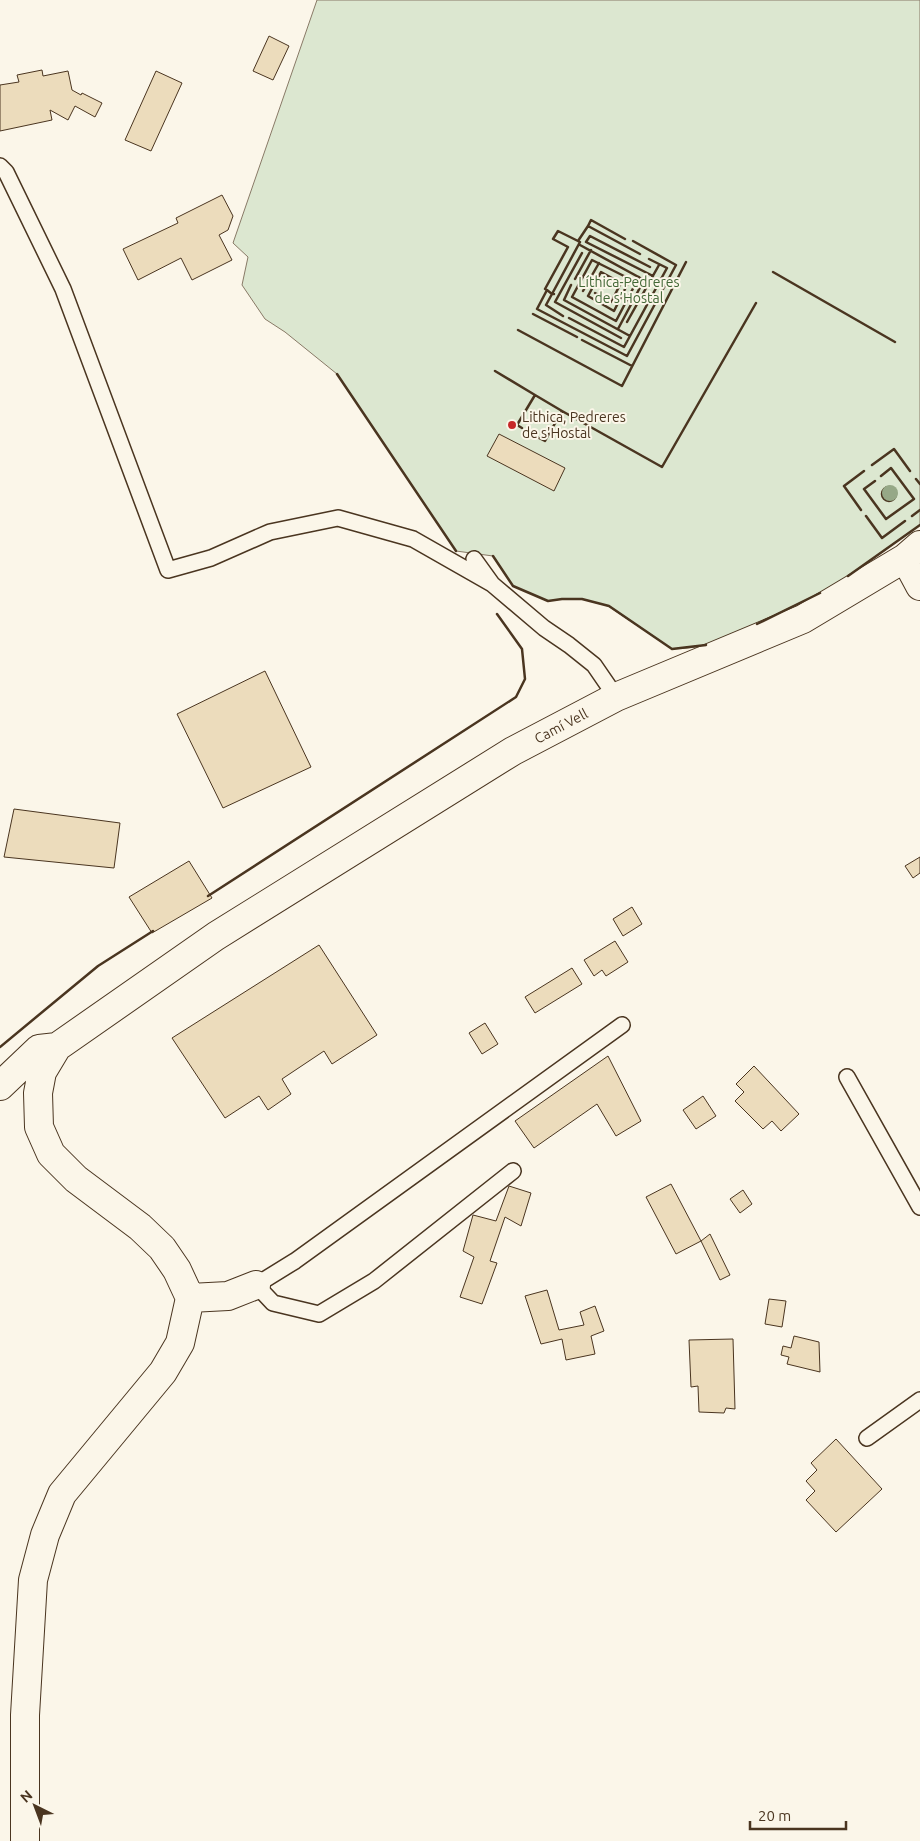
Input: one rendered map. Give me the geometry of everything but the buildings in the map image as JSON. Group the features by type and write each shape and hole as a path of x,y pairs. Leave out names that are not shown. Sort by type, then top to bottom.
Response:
{"street":[{"path":"912,551 920,586"},
{"name":"Camí Vell","path":"57,1047 216,936 513,751 616,697 804,619 912,551"},
{"path":"0,1086 39,1050 57,1047"},
{"path":"25,1841 25,1715 33,1580 45,1535 62,1494 163,1372 180,1343 190,1298 177,1270 162,1248 140,1227 76,1179 51,1154 39,1127 38,1093 42,1072 57,1047"},
{"path":"190,1298 228,1296 256,1285"}],"lane":[{"path":"0,166 6,172 63,289 168,570 211,558 270,532 338,518 413,540 492,584 544,628 594,665 616,697"},
{"path":"474,559 492,584"},
{"path":"513,1171 374,1281 320,1314 273,1303 256,1285 295,1261 622,1025"},
{"path":"847,1077 920,1207"},
{"path":"867,1438 920,1400"}],"green space":[{"name":"Líthica-Pedreres de s’Hostal","path":"317,0 920,0 920,525 846,578 818,594 713,645 672,649 608,606 582,599 548,601 513,586 493,556 456,551 337,374 285,332 265,319 242,285 248,257 233,243"}],"wall":[{"path":"588,226 591,220 625,239"},
{"path":"578,241 588,226 640,254"},
{"path":"547,290 552,294 580,242 558,231 553,239 568,247 545,289 547,290 537,309 627,356 676,265 633,241"},
{"path":"650,267 590,236 586,242 653,276"},
{"path":"580,245 644,280 618,329"},
{"path":"575,279 591,250"},
{"path":"582,253 555,302 621,338"},
{"path":"569,318 624,347 667,268 649,259"},
{"path":"595,293 611,302 621,283 601,272 588,296 614,311 630,279 592,260 572,297 616,321 639,277"},
{"path":"518,330 622,386 686,262"},
{"path":"583,291 599,263"},
{"path":"627,322 659,265"},
{"path":"773,272 895,342"},
{"path":"571,285 564,300 630,336"},
{"path":"554,294 552,294 546,305 563,316"},
{"path":"537,437 545,441 562,411 662,467 756,303"},
{"path":"533,314 577,337"},
{"path":"582,340 632,366"},
{"path":"495,371 535,395 517,425 522,428"},
{"path":"337,374 456,551"},
{"path":"535,395 562,411"},
{"path":"872,465 894,449 910,471"},
{"path":"875,481 864,489 886,519 914,499 891,468 881,476"},
{"path":"861,510 844,486 864,471"},
{"path":"916,479 920,484"},
{"path":"889,487 894,489 896,494 894,499 889,501 884,499 882,494 884,489 889,487"},
{"path":"912,516 920,510"},
{"path":"866,516 882,538 905,521"},
{"path":"848,576 920,525"},
{"path":"493,556 513,586 548,601 582,599 609,606 672,649 706,645"},
{"path":"757,624 820,593"},
{"path":"208,896 516,697 525,679 522,649 497,614"},
{"path":"0,1047 98,966 153,931"}],"place":[{"name":"Lithica, Pedreres de s'Hostal","path":"512,425"}]}
